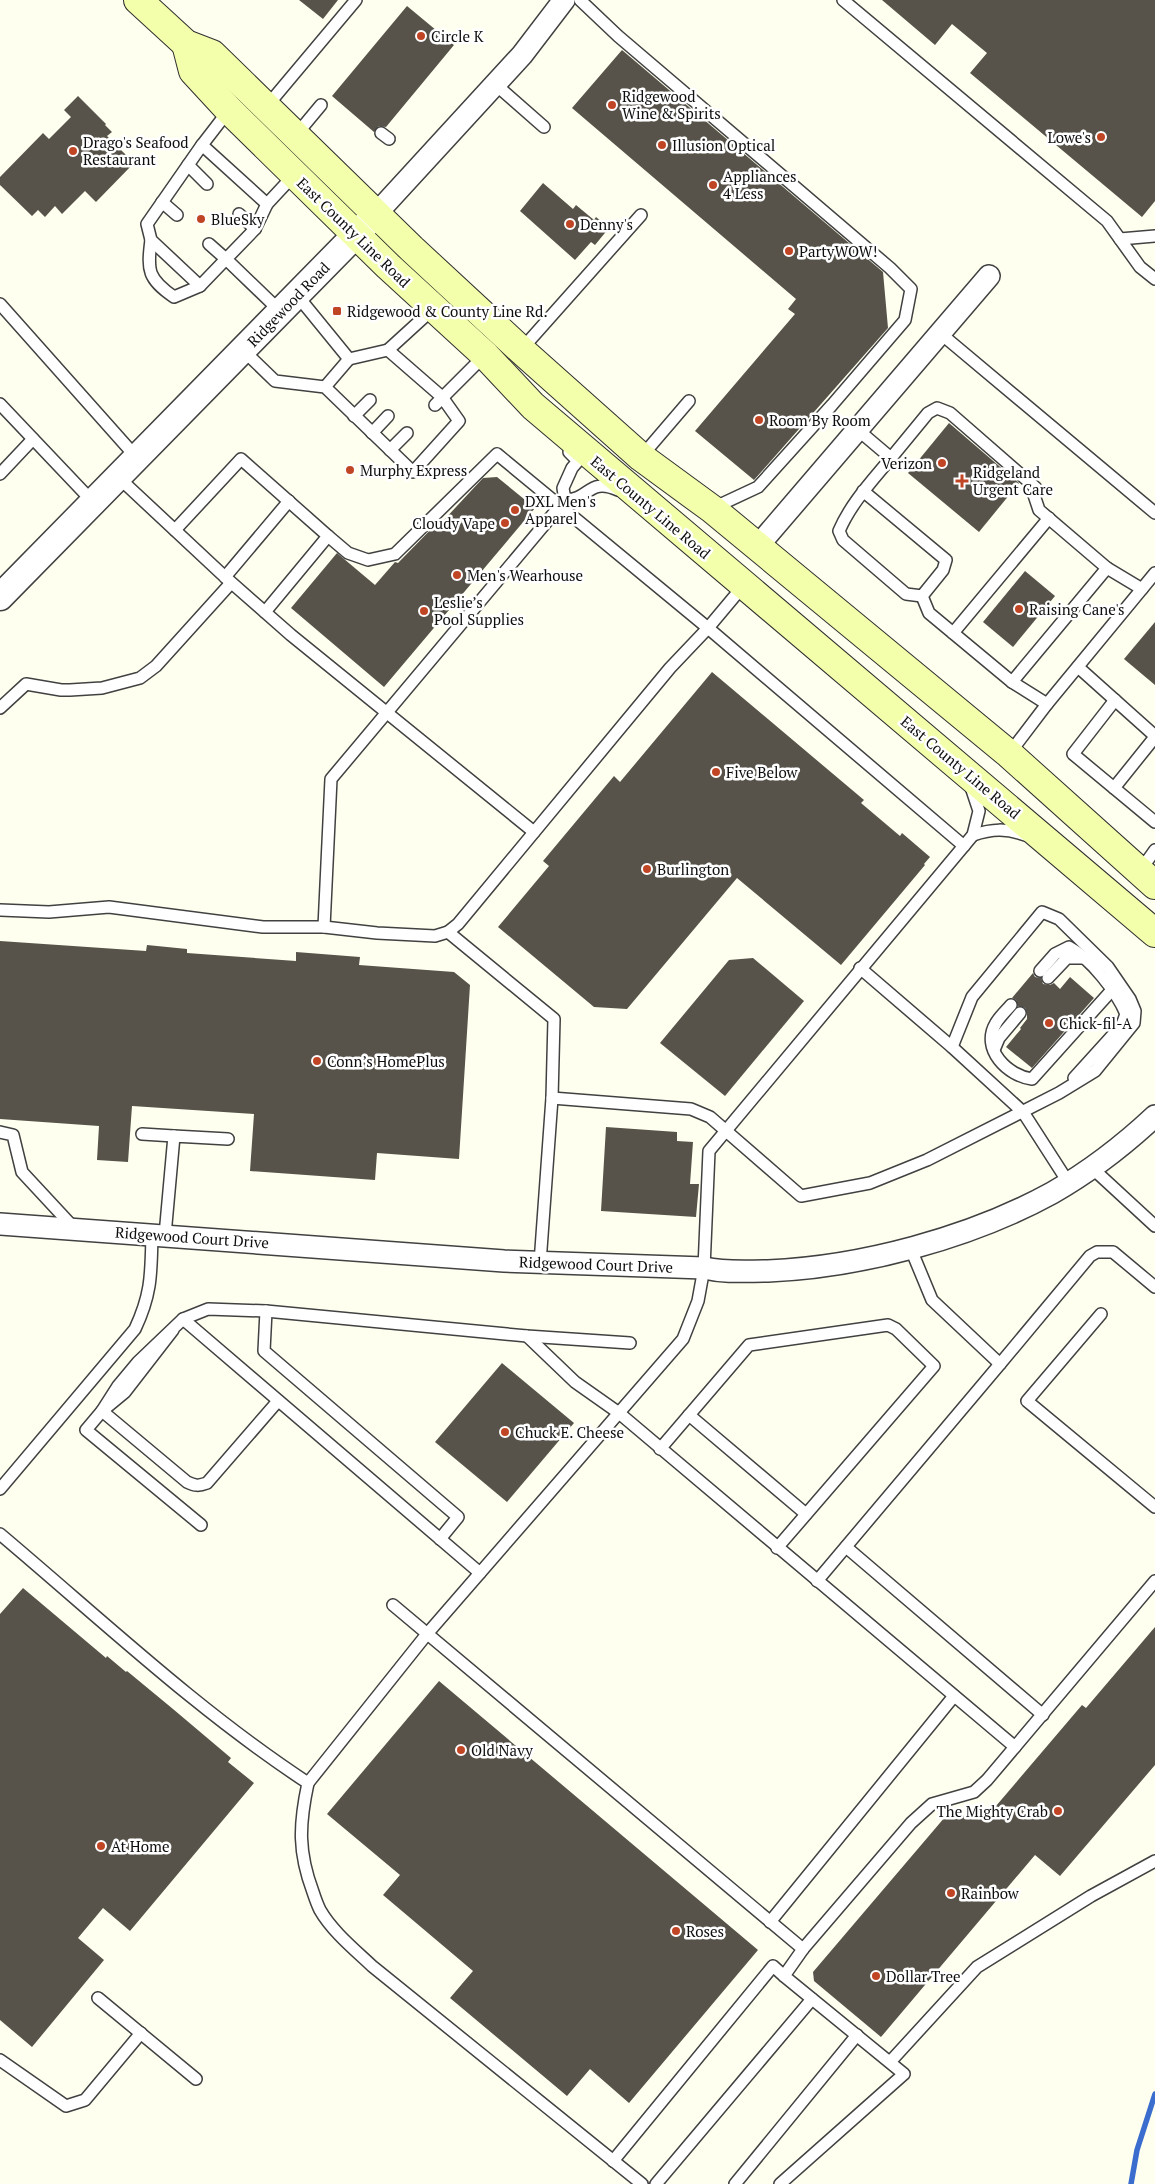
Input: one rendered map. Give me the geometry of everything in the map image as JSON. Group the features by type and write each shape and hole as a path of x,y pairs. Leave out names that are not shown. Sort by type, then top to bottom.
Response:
{"main road":[{"name":"East County Line Road","path":"142,1 186,44 212,54 376,214 521,350 642,457 712,509 1009,754 1147,878"},
{"name":"East County Line Road","path":"186,44 193,71 229,110 294,175 485,355 533,406 1155,933"}],"street":[{"name":"Ridgewood Road","path":"0,597 376,214 522,55 564,0"},
{"path":"757,547 988,276"},
{"name":"Ridgewood Court Drive","path":"0,1224 540,1263 704,1268 722,1272 804,1269 872,1257 968,1231 1052,1193 1122,1146 1155,1116"}],"lane":[{"path":"267,106 356,0"},
{"path":"580,0 618,36 890,268 910,289 905,320 826,412 758,487 712,509"},
{"path":"843,0 1107,221 1140,267 1155,279"},
{"path":"495,84 544,127"},
{"path":"296,134 321,105"},
{"path":"229,110 147,224 151,240 149,271 153,280 174,297 200,286 255,230 267,204 294,175"},
{"path":"202,145 267,204"},
{"path":"188,165 207,184"},
{"path":"162,202 177,215"},
{"path":"239,214 255,230"},
{"path":"521,350 641,215"},
{"path":"1120,239 1155,236"},
{"path":"151,240 200,286"},
{"path":"209,244 226,259 289,303 349,359"},
{"path":"0,304 137,458"},
{"path":"325,387 349,359 388,350 434,308"},
{"path":"940,333 1155,514"},
{"path":"243,350 275,381 325,387 413,472 459,421 401,368 388,350"},
{"path":"438,401 485,355"},
{"path":"354,416 370,400"},
{"path":"642,457 689,401"},
{"path":"0,404 93,502"},
{"path":"533,406 547,433 578,461 572,468 563,488 563,503"},
{"path":"922,596 906,594 843,540 839,531 863,491 928,413 937,408 950,413 1036,488 1034,496 1036,503 1040,510 1049,518 1107,568 1142,588"},
{"path":"372,433 388,416"},
{"path":"858,430 891,458"},
{"path":"390,450 407,433"},
{"path":"0,474 33,439"},
{"path":"175,530 241,459 348,553 368,560 395,554 497,454 563,503 964,846"},
{"path":"118,477 265,612 534,832"},
{"path":"324,927 332,780 387,711 563,503 576,500 593,486 608,485 641,499"},
{"path":"863,491 946,560 943,570 922,596"},
{"path":"0,708 26,684 61,690 78,690 102,688 140,678 156,666 228,580 289,501"},
{"path":"953,633 1049,518"},
{"path":"265,612 328,536"},
{"path":"1012,682 1107,568"},
{"path":"1009,754 1047,704 1142,588 1154,577"},
{"path":"0,910 49,912 109,907 263,927 324,927 377,933 435,936 448,932 458,924 670,668 708,628 744,585"},
{"path":"922,596 929,613 1012,682 1047,704"},
{"path":"1078,667 1155,736 1114,788"},
{"path":"1115,700 1073,754 1155,822"},
{"path":"642,2184 372,1966 340,1935 320,1910 306,1873 300,1844 303,1808 308,1784 427,1634 683,1339 698,1301 704,1268 709,1151 973,835 979,811 977,801 970,785 948,756"},
{"path":"973,835 996,829 1012,830 1053,847"},
{"path":"1147,878 1155,850"},
{"path":"552,1098 691,1109 710,1117 801,1196 870,1183 927,1160 1059,1094 1095,1071 1134,1023 1134,1011 1130,999 1108,968 1059,920 1042,912 972,997 952,1047"},
{"path":"448,932 554,1019 552,1098 540,1263"},
{"path":"1044,975 1067,958 1083,958 1112,990 1122,1004 1126,1014 1124,1020 1087,1066 1059,1094"},
{"path":"860,968 952,1047 1023,1112 1068,1182"},
{"path":"1016,1009 999,1038 994,1051 1009,1071 1020,1078 1032,1079 1112,990"},
{"path":"0,1132 13,1135 22,1172 75,1230"},
{"path":"142,1134 228,1139"},
{"path":"0,1489 135,1329 144,1310 150,1286 174,1136"},
{"path":"1091,1167 1155,1226"},
{"path":"910,1247 932,1300 1000,1364"},
{"path":"817,1581 1090,1256 1097,1252 1113,1252 1155,1287"},
{"path":"201,1525 86,1430 102,1411 126,1392 183,1319 208,1309 266,1311 630,1344"},
{"path":"266,1311 264,1351 458,1517 440,1539"},
{"path":"1101,1314 1027,1401 1155,1507"},
{"path":"183,1319 480,1573"},
{"path":"660,1449 749,1345 888,1325 896,1329 934,1366 777,1548"},
{"path":"527,1336 575,1382 618,1414 1015,1747"},
{"path":"102,1411 187,1482 195,1486 207,1483 278,1401"},
{"path":"689,1415 806,1514"},
{"path":"0,1534 266,1756 308,1784"},
{"path":"846,1547 1043,1715"},
{"path":"784,1976 803,1950 911,1823 932,1804 974,1792 987,1780 1155,1581"},
{"path":"394,1605 803,1950"},
{"path":"770,1922 954,1696"},
{"path":"890,2062 977,1967 1091,1896 1155,1862"},
{"path":"613,2161 773,1966 904,2074 780,2184"},
{"path":"98,1998 196,2079"},
{"path":"656,2184 812,1999"},
{"path":"0,2060 66,2106 85,2100 141,2033"},
{"path":"735,2184 857,2035"}],"building":[{"path":"299,0 338,0 323,19"},
{"name":"Lowe's","path":"882,0 1155,0 1155,201 1142,217 970,73 987,53 952,24 935,45"},
{"path":"407,6 454,45 386,127 379,126 374,132 332,96"},
{"path":"622,50 883,272 888,328 754,480 695,431 795,314 788,309 796,299 572,108"},
{"name":"Drago's Seafood Restaurant","path":"78,96 106,124 112,132 107,136 134,163 96,202 85,191 62,214 55,206 45,217 38,210 32,216 0,185 0,177 43,133 49,139 71,117 64,110"},
{"name":"Denny's","path":"543,183 573,209 576,205 594,220 596,217 609,228 595,245 591,242 575,260 520,211"},
{"path":"949,423 1019,483 979,532 908,473"},
{"path":"497,477 535,508 384,687 291,608 337,553 375,585 395,562 398,563 439,521 443,521 483,478"},
{"name":"Raising Cane's","path":"1025,571 1055,596 1013,647 983,622"},
{"path":"1155,622 1155,685 1124,659"},
{"path":"712,672 864,800 861,803 900,836 902,833 930,857 841,965 737,878 627,1009 594,1007 498,927 549,866 543,861 614,776 620,782"},
{"path":"0,941 146,951 147,945 187,949 187,953 296,961 296,952 360,957 359,965 454,972 470,985 459,1159 377,1153 375,1180 250,1171 254,1114 132,1106 128,1162 97,1160 99,1126 0,1119"},
{"path":"753,958 804,1001 725,1096 660,1043 729,960"},
{"name":"Chick-fil-A","path":"1033,973 1035,977 1041,978 1043,984 1050,985 1054,983 1060,989 1070,977 1094,998 1032,1068 1006,1047 1027,1019 1025,1008 1018,1006 1016,1000 1012,998"},
{"path":"606,1127 677,1132 677,1141 693,1142 690,1184 699,1184 696,1217 601,1211"},
{"name":"Chuck E. Cheese","path":"502,1363 574,1423 507,1502 435,1442"},
{"name":"At Home","path":"23,1588 106,1658 107,1656 127,1671 173,1709 231,1758 228,1762 254,1783 130,1931 103,1908 78,1938 104,1960 32,2047 0,2020 0,1614"},
{"path":"1155,1627 1155,1765 1060,1876 1035,1855 881,2037 814,1981 813,1972 945,1817 990,1813 1082,1705 1086,1708"},
{"path":"439,1681 758,1950 629,2103 590,2069 567,2096 450,1998 473,1971 383,1895 400,1875 327,1814"}],"waterway":[{"path":"1131,2184 1137,2150 1155,2094"}],"place":[{"name":"Circle K","path":"421,36"},
{"name":"Ridgewood Wine & Spirits","path":"612,105"},
{"name":"Lowe's","path":"1101,137"},
{"name":"Illusion Optical","path":"662,145"},
{"name":"Drago's Seafood Restaurant","path":"73,151"},
{"name":"Appliances 4 Less","path":"713,185"},
{"name":"BlueSky","path":"201,219"},
{"name":"Denny's","path":"570,224"},
{"name":"PartyWOW!","path":"789,251"},
{"name":"Ridgewood & County Line Rd.","path":"337,311"},
{"name":"Room By Room","path":"759,420"},
{"name":"Verizon","path":"942,463"},
{"name":"Murphy Express","path":"350,470"},
{"name":"Ridgeland Urgent Care","path":"962,481"},
{"name":"DXL Men's Apparel","path":"515,510"},
{"name":"Cloudy Vape","path":"505,523"},
{"name":"Men's Wearhouse","path":"457,575"},
{"name":"Raising Cane's","path":"1019,609"},
{"name":"Leslie’s Pool Supplies","path":"424,611"},
{"name":"Five Below","path":"716,772"},
{"name":"Burlington","path":"647,869"},
{"name":"Chick-fil-A","path":"1049,1023"},
{"name":"Conn’s HomePlus","path":"317,1061"},
{"name":"Chuck E. Cheese","path":"505,1432"},
{"name":"Old Navy","path":"461,1750"},
{"name":"The Mighty Crab","path":"1058,1811"},
{"name":"At Home","path":"101,1846"},
{"name":"Rainbow","path":"951,1893"},
{"name":"Roses","path":"676,1931"},
{"name":"Dollar Tree","path":"876,1976"}]}
